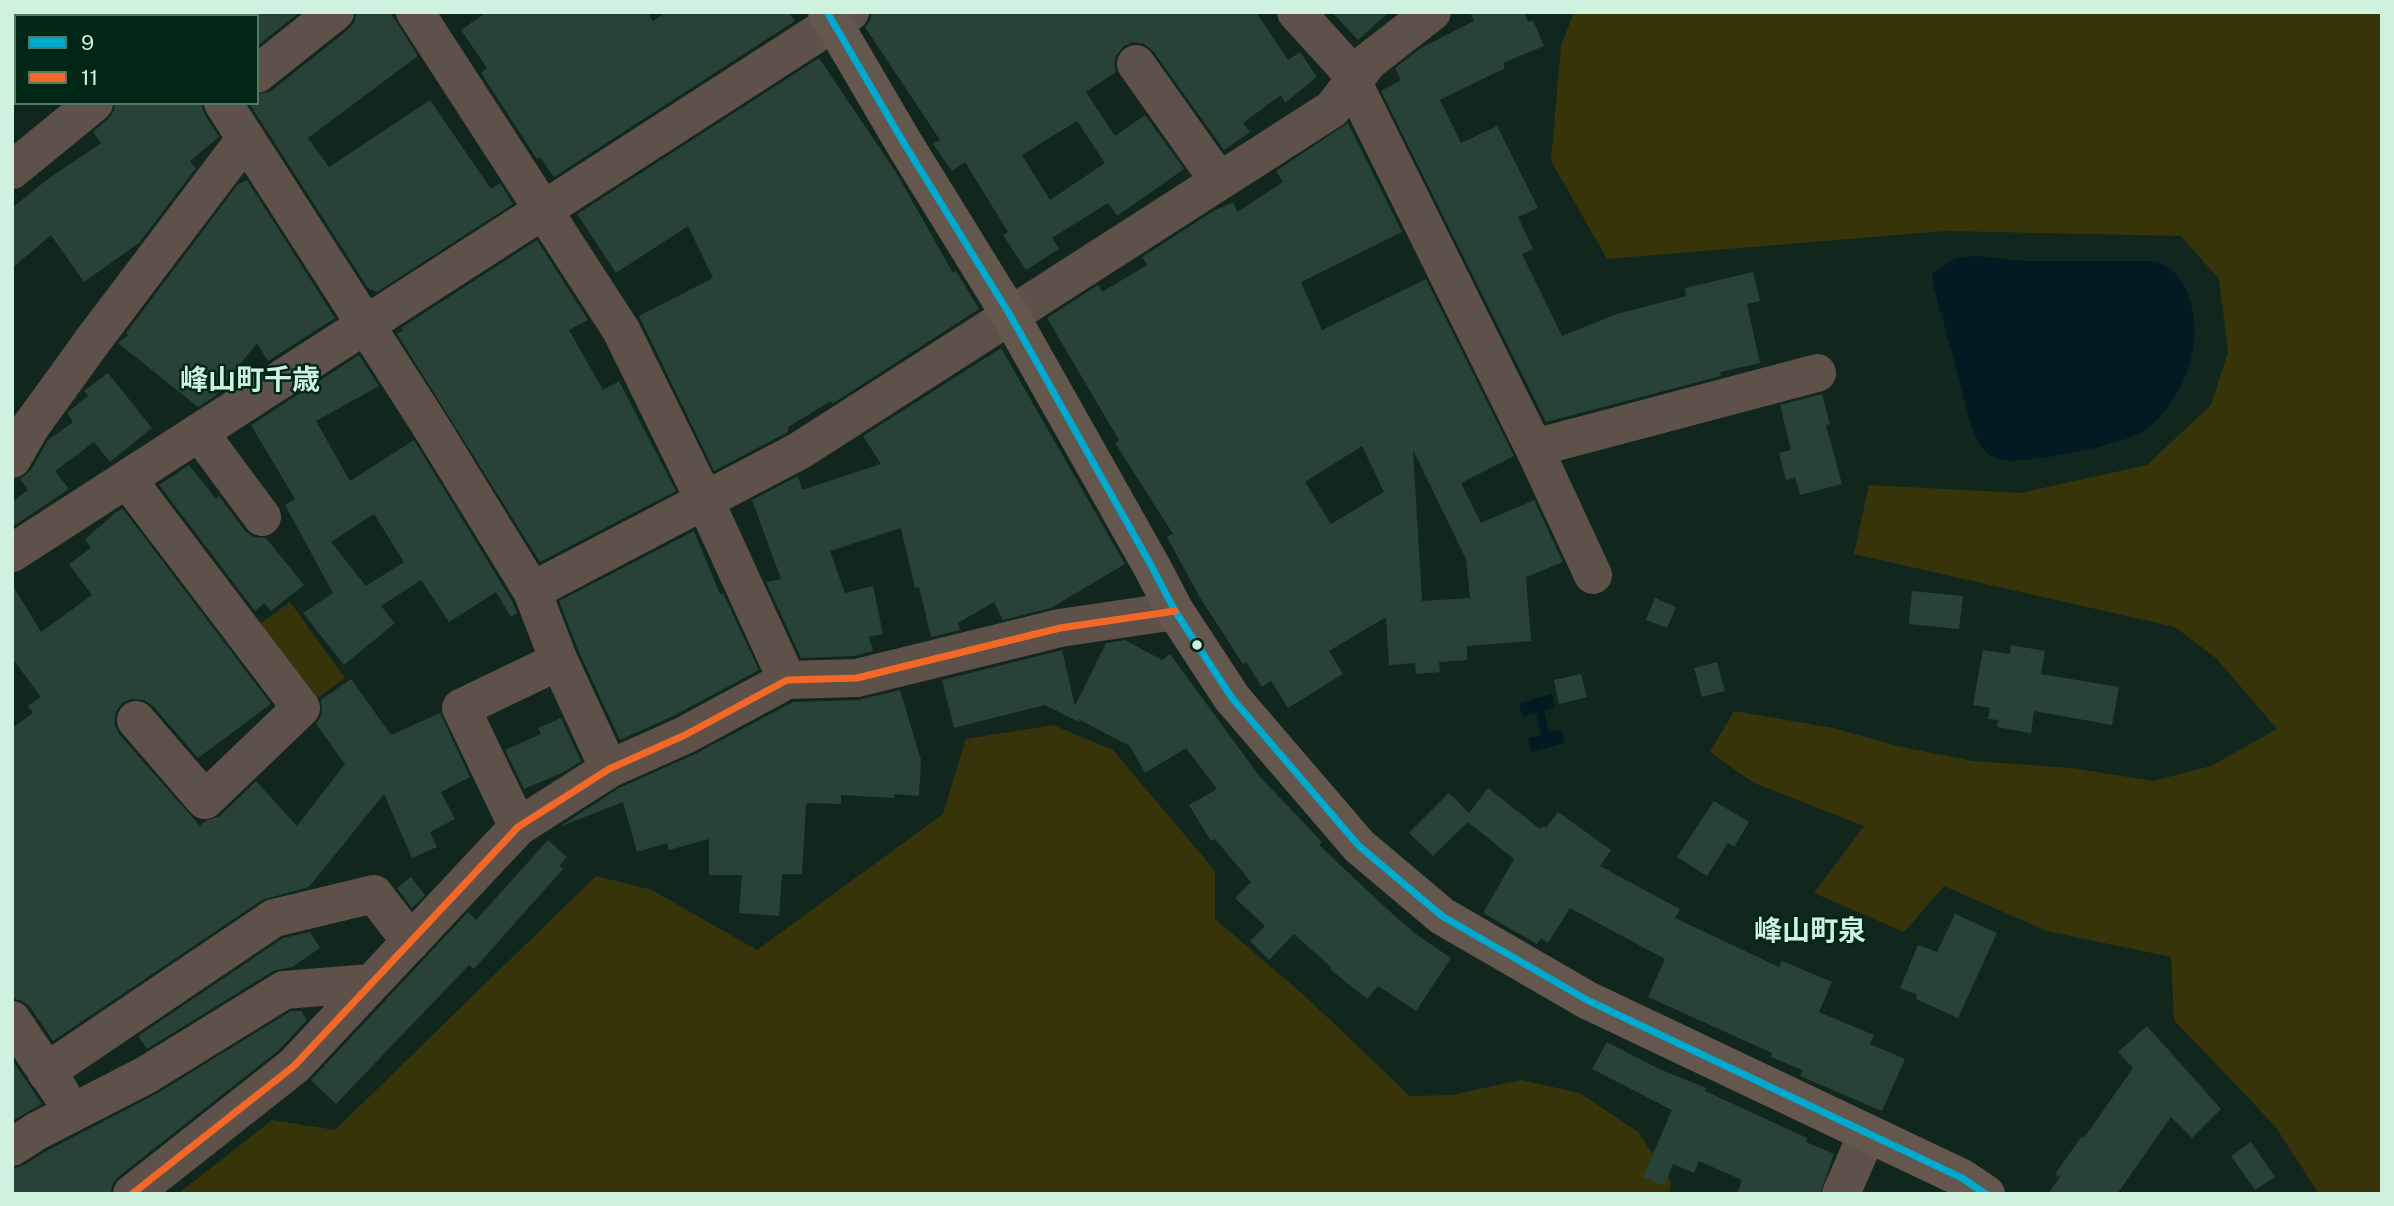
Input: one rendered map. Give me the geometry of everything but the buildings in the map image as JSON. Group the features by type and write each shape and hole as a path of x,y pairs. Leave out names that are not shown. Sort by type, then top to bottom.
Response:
{"main road":[{"path":"837,16 905,145 1005,307 1152,567 1174,611 1232,698 1359,846 1442,916 1587,1000 1962,1178 1986,1194"}],"street":[{"path":"259,72 335,12"},
{"path":"415,12 621,330 705,501 787,680"},
{"path":"1296,12 1354,80 1593,575"},
{"path":"532,591 799,451 1005,307 1219,181 1332,109 1368,61 1432,12"},
{"path":"12,552 544,209 837,16"},
{"path":"1136,64 1219,181"},
{"path":"12,170 92,105"},
{"path":"224,105 532,591 559,661 609,769"},
{"path":"12,459 31,426 94,339 246,138"},
{"path":"1534,448 1818,373"},
{"path":"198,432 262,517"},
{"path":"127,479 301,708 205,800 136,720"},
{"path":"132,1194 294,1066 518,827 609,769 685,735 787,680 857,678 1060,628 1174,611"},
{"path":"518,827 461,708 559,661"},
{"path":"46,1072 274,918 373,894 411,942"},
{"path":"12,1147 146,1074 284,990 371,983"},
{"path":"12,1020 74,1112"},
{"path":"1841,1194 1867,1134"}],"shaded area":[{"path":"1574,12 2382,12 2382,1194 2319,1194 2275,1126 2174,1020 2171,957 2047,931 1944,886 1904,932 1814,893 1864,826 1754,783 1710,752 1734,711 1833,728 1897,746 1973,761 2072,768 2153,781 2211,766 2277,729 2217,659 2175,627 1854,554 1869,485 2020,493 2147,465 2211,405 2228,352 2219,279 2181,236 1945,231 1607,259 1551,161 1561,46"},
{"path":"290,602 345,678 312,702 257,626"},
{"path":"1053,725 1113,750 1215,871 1215,919 1306,997 1410,1096 1452,1095 1521,1080 1580,1093 1638,1132 1671,1181 1669,1194 178,1194 272,1120 335,1130 596,876 652,890 757,950 943,814 966,739"}],"water":[{"path":"1976,256 2025,261 2152,261 2171,269 2184,286 2191,304 2194,343 2183,382 2161,416 2147,429 2127,439 2050,457 2003,460 1984,450 1972,428 1932,273 1956,258"},
{"path":"1552,694 1555,708 1544,711 1549,732 1561,730 1565,743 1531,752 1528,738 1541,735 1536,714 1522,716 1519,703"}],"transit line":[{"name":"9","path":"827,12 1010,315 1175,611 1232,698 1359,846 1442,916 1587,1000 1962,1178 1986,1194"},
{"name":"11","path":"132,1194 294,1066 518,827 609,769 685,735 787,680 857,678 1060,628 1175,611"}],"district":[{"name":"峰山町千歳","path":"250,380"},
{"name":"峰山町泉","path":"1810,931"}]}
